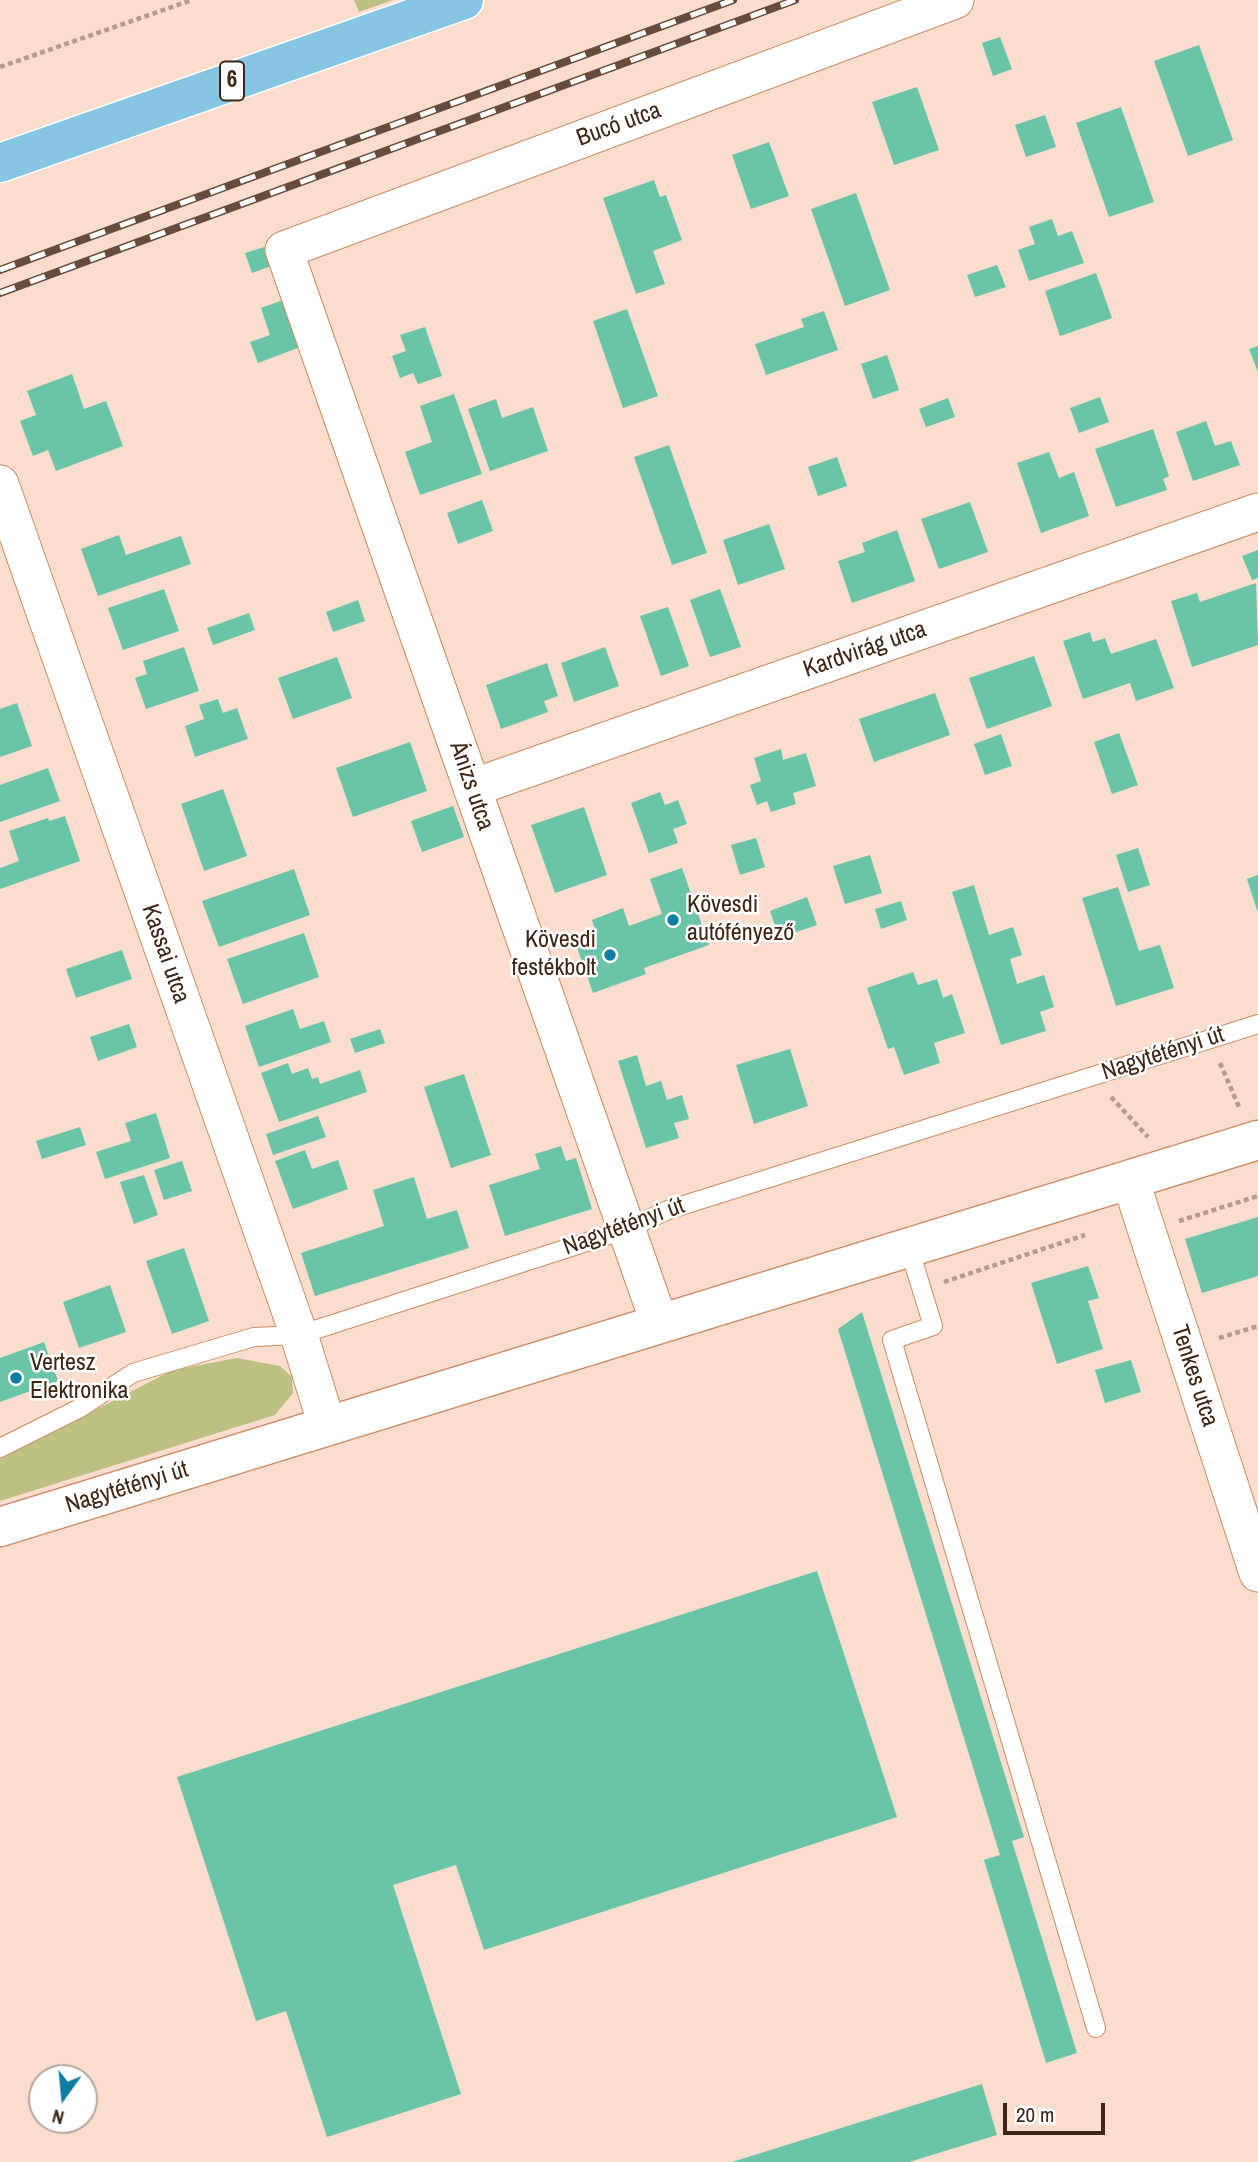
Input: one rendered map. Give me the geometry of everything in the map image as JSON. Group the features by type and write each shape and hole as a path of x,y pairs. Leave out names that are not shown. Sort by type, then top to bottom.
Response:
{"main road":[{"name":"6","path":"0,163 464,0"},
{"name":"Nagytétényi út","path":"0,1527 1130,1179 1254,1122"}],"street":[{"name":"Bucó utca","path":"284,250 955,0"},
{"name":"Ánizs utca","path":"284,250 659,1322"},
{"name":"Kassai utca","path":"0,484 299,1335 327,1425"},
{"name":"Kardvirág utca","path":"472,788 1258,512"},
{"name":"Tenkes utca","path":"1130,1179 1258,1573"}],"lane":[{"name":"Nagytétényi út","path":"0,1448 80,1408 133,1373 254,1338 299,1335 627,1229 668,1210 1258,1024"},
{"path":"909,1248 933,1326 892,1340 1096,2028"}],"path":[{"path":"0,67 192,0"},
{"path":"1210,1039 1237,1108 1254,1122"},
{"path":"1092,1077 1141,1129"},
{"path":"922,1289 1121,1223 1173,1222 1258,1196"},
{"path":"1211,1340 1258,1326"}],"green space":[{"path":"354,0 393,0 359,12"},
{"path":"237,1358 280,1366 292,1377 293,1393 275,1415 0,1501 0,1459 173,1370"}],"building":[{"path":"1000,37 1012,69 993,76 982,43"},
{"path":"1199,45 1233,140 1188,156 1154,61"},
{"path":"917,87 939,150 894,165 872,102"},
{"path":"1121,107 1154,202 1109,217 1076,123"},
{"path":"1045,115 1056,147 1026,157 1015,125"},
{"path":"769,142 789,196 751,209 732,155"},
{"path":"654,180 660,197 666,195 682,240 653,251 665,284 636,294 603,198"},
{"path":"856,193 890,290 845,306 811,209"},
{"path":"1052,219 1058,236 1072,231 1084,263 1029,281 1018,250 1035,244 1029,227"},
{"path":"271,245 277,264 252,273 245,253"},
{"path":"997,265 1006,287 975,297 967,275"},
{"path":"1096,273 1112,318 1060,336 1045,291"},
{"path":"286,299 303,346 258,363 250,342 270,335 261,308"},
{"path":"627,309 658,396 623,408 593,321"},
{"path":"824,311 838,350 766,375 755,344 804,327 801,319"},
{"path":"425,327 442,376 418,384 413,373 400,378 392,356 406,351 400,335"},
{"path":"1258,346 1258,372 1249,349"},
{"path":"887,355 899,390 873,399 861,364"},
{"path":"72,374 84,409 106,401 123,446 56,471 48,450 33,456 20,421 36,415 27,391"},
{"path":"454,394 482,474 420,495 405,452 432,442 420,406"},
{"path":"1100,397 1109,422 1079,433 1070,408"},
{"path":"948,398 955,417 926,427 919,409"},
{"path":"496,399 502,418 533,407 548,451 490,471 468,409"},
{"path":"1206,421 1215,446 1231,441 1240,465 1193,481 1176,432"},
{"path":"1153,429 1169,476 1163,479 1167,490 1116,507 1095,449"},
{"path":"669,445 707,553 672,565 634,457"},
{"path":"1049,452 1059,478 1074,472 1089,516 1041,533 1017,463"},
{"path":"837,457 847,486 818,496 808,467"},
{"path":"482,500 493,531 458,544 447,513"},
{"path":"970,502 988,552 939,569 921,519"},
{"path":"769,524 785,569 738,585 723,540"},
{"path":"897,530 915,581 852,603 838,561 865,552 862,543"},
{"path":"119,535 126,555 181,536 191,564 98,596 81,549"},
{"path":"1258,550 1258,578 1252,580 1242,556"},
{"path":"1256,583 1258,645 1192,667 1171,601 1197,593 1200,602"},
{"path":"164,589 179,631 123,650 108,608"},
{"path":"720,589 741,647 710,657 690,600"},
{"path":"358,600 365,621 333,632 326,612"},
{"path":"668,607 689,666 661,676 640,616"},
{"path":"249,613 255,630 213,645 207,628"},
{"path":"1090,632 1093,642 1105,638 1111,654 1156,639 1174,688 1136,701 1130,683 1083,699 1063,641"},
{"path":"184,647 199,691 146,709 135,678 147,674 143,661"},
{"path":"605,647 619,686 574,702 561,663"},
{"path":"1034,656 1052,706 987,729 969,678"},
{"path":"337,657 352,698 293,719 278,678"},
{"path":"547,663 558,696 544,701 548,712 501,729 486,685"},
{"path":"935,693 950,735 874,762 859,719"},
{"path":"218,699 223,713 237,708 248,739 195,757 185,726 204,719 199,705"},
{"path":"17,703 32,746 0,757 0,709"},
{"path":"1119,733 1138,785 1112,794 1094,742"},
{"path":"1001,734 1012,766 985,775 974,744"},
{"path":"410,742 427,791 353,817 336,768"},
{"path":"781,749 783,760 806,753 816,786 793,793 796,804 771,812 767,801 757,805 750,785 761,781 754,758"},
{"path":"48,768 60,801 0,822 0,785"},
{"path":"223,789 247,856 204,871 181,804"},
{"path":"660,792 665,805 678,800 687,824 673,829 678,843 649,853 631,803"},
{"path":"453,806 464,837 422,852 411,821"},
{"path":"584,807 607,875 555,893 531,825"},
{"path":"65,816 80,861 0,889 0,868 19,861 9,831 48,818 49,821"},
{"path":"756,838 765,867 740,875 731,845"},
{"path":"1138,848 1150,885 1128,892 1116,855"},
{"path":"870,855 882,893 845,904 833,866"},
{"path":"682,868 709,945 644,968 646,974 593,993 575,942 597,935 592,920 623,908 629,926 662,914 650,879"},
{"path":"294,869 310,915 219,947 202,901"},
{"path":"1258,875 1258,910 1257,910 1247,879"},
{"path":"974,885 989,935 1013,927 1022,955 1010,959 1017,984 1044,975 1054,1007 1040,1012 1046,1031 1001,1045 952,892"},
{"path":"1118,887 1139,951 1160,945 1174,988 1116,1006 1082,898"},
{"path":"807,897 817,925 779,938 770,911"},
{"path":"901,901 907,920 881,929 875,909"},
{"path":"304,933 319,977 243,1004 227,959"},
{"path":"122,950 132,979 76,998 66,969"},
{"path":"913,972 918,985 937,979 943,998 952,994 965,1033 934,1043 940,1063 904,1075 894,1047 888,1049 867,988"},
{"path":"293,1009 300,1029 324,1021 331,1042 259,1067 245,1026"},
{"path":"129,1024 137,1047 98,1061 90,1037"},
{"path":"380,1029 385,1043 355,1053 350,1039"},
{"path":"790,1049 808,1106 754,1124 736,1065"},
{"path":"637,1055 646,1086 661,1081 667,1100 682,1095 689,1119 674,1123 679,1138 646,1148 618,1061"},
{"path":"288,1063 292,1074 308,1068 312,1079 318,1077 320,1084 360,1070 367,1092 279,1122 261,1073"},
{"path":"464,1074 491,1155 451,1168 424,1087"},
{"path":"156,1113 170,1158 105,1179 96,1152 131,1141 125,1123"},
{"path":"318,1116 326,1137 273,1155 266,1134"},
{"path":"80,1127 86,1145 42,1159 36,1141"},
{"path":"561,1146 566,1161 576,1158 592,1209 505,1236 489,1185 540,1169 535,1154"},
{"path":"305,1150 312,1169 338,1160 348,1189 293,1209 275,1161"},
{"path":"182,1161 192,1191 164,1200 154,1170"},
{"path":"144,1175 158,1215 134,1224 120,1182"},
{"path":"414,1177 427,1219 457,1210 469,1248 315,1296 301,1253 384,1226 373,1190"},
{"path":"1258,1217 1258,1276 1202,1293 1185,1239"},
{"path":"184,1248 209,1321 172,1334 146,1261"},
{"path":"1088,1266 1099,1298 1088,1301 1103,1349 1057,1364 1031,1283"},
{"path":"110,1285 126,1332 79,1348 63,1302"},
{"path":"862,1312 1024,1837 1012,1841 1077,2053 1046,2063 984,1860 1000,1855 838,1329"},
{"path":"44,1342 58,1381 0,1402 0,1358"},
{"path":"1131,1360 1141,1392 1105,1403 1095,1370"},
{"path":"817,1571 897,1817 484,1950 456,1865 393,1885 461,2094 327,2137 286,2011 256,2021 177,1777"},
{"path":"982,2084 997,2135 909,2162 732,2162"}],"railway":[{"path":"0,270 733,0"},
{"path":"0,293 795,0"}],"place":[{"name":"Kövesdi autófényező","path":"673,920"},
{"name":"Kövesdi festékbolt","path":"610,955"},
{"name":"Vertesz Elektronika","path":"16,1378"}]}
